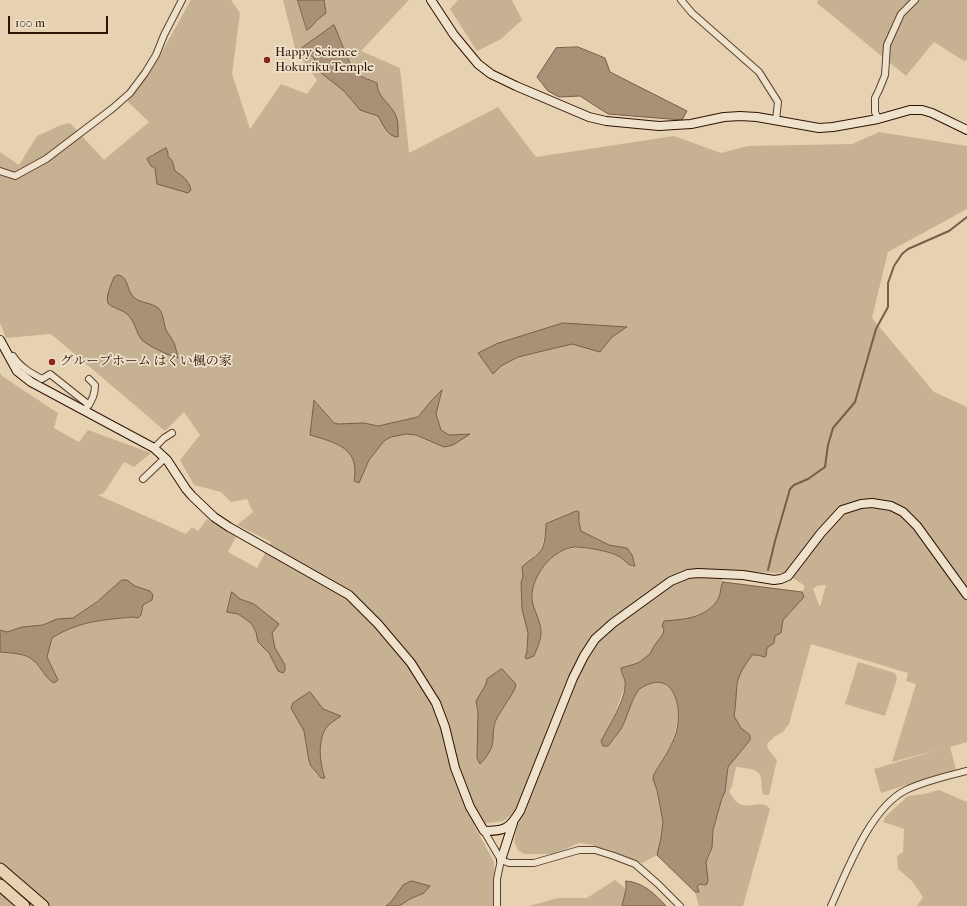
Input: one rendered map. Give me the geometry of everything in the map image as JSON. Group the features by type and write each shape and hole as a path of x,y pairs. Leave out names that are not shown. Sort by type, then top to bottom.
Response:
{"highway":[{"path":"0,869 43,906"},
{"path":"0,885 24,906"}],"street":[{"path":"0,171 15,176 46,159 113,108 130,93 156,55 164,35 182,0"},
{"path":"431,0 454,35 478,64 491,74 589,116 606,121 659,126 691,124 724,116 757,117 819,128 834,127 878,119 910,110 922,110 932,113 967,130"},
{"path":"681,0 692,13 759,72 778,102 776,120"},
{"path":"878,119 875,112 875,98 885,75 887,45 901,14 915,0"},
{"path":"2,343 17,371 31,382 86,408 154,448 165,458 186,489 214,517 349,595 383,629 411,663 436,703 445,727 455,768 470,807 501,860 516,863 534,863 579,850 595,850 635,864 680,906"},
{"path":"2,343 12,354 18,364 42,380 50,374 86,408"},
{"path":"86,408 93,400 95,392 95,385 89,379"},
{"path":"154,448 164,438 172,433"},
{"path":"143,479 165,458"},
{"path":"497,906 497,879 501,860 513,823 520,811 573,678 584,656 595,640 613,623 671,581 688,574 698,573 742,575 774,580 781,579 788,576 821,533 842,510 861,504 872,503 891,506 903,512 917,526 967,595"},
{"path":"831,906 857,849 882,811 891,802 905,791 967,771"},
{"path":"484,831 500,831 513,823"}],"shaded area":[{"path":"191,0 231,0 240,13 232,74 250,129 281,84 307,94 317,80 296,52 283,0 298,0 306,29 326,13 324,0 409,0 361,51 400,68 409,153 498,107 536,157 674,136 721,153 748,146 852,144 879,132 967,146 967,209 888,252 872,318 934,392 967,407 967,742 950,747 956,770 881,793 874,769 941,749 892,762 916,684 906,681 908,673 811,644 789,724 783,732 774,737 767,744 768,749 777,760 769,795 764,795 760,775 756,771 736,767 732,786 729,792 740,804 760,804 767,806 770,809 743,906 699,906 695,892 699,892 697,886 700,884 705,885 706,862 711,854 713,830 725,792 728,767 750,740 750,735 741,728 734,716 739,676 752,655 764,657 767,648 774,643 775,636 782,630 783,620 804,597 802,592 805,586 782,573 718,571 723,582 719,596 710,608 703,614 694,618 681,619 664,629 663,634 650,654 638,663 621,668 625,686 614,716 601,741 608,746 616,736 623,725 632,701 641,688 657,682 664,683 673,690 677,700 678,713 675,732 668,749 654,774 653,779 657,790 663,822 661,838 657,855 642,863 592,845 579,843 554,854 524,854 518,850 514,841 519,819 514,813 503,821 474,825 494,862 495,902 499,906 399,906 424,893 430,886 412,881 403,885 391,902 386,906 0,906 0,652 15,653 34,660 49,680 58,680 47,657 52,638 62,632 91,622 133,617 138,618 141,615 143,605 152,600 150,591 135,586 127,580 73,618 57,619 43,625 22,627 7,632 0,630 0,373 2,376 58,413 54,428 79,442 88,430 151,453 134,467 124,462 104,493 98,495 186,534 192,527 198,531 207,519 236,537 228,552 257,568 271,542 237,525 253,512 247,499 231,502 221,492 194,485 180,460 200,435 184,412 165,431 51,334 6,338 0,323 0,152 19,165 37,136 61,125 70,123 104,160 149,122 127,101 159,57","holes":["303,48 345,51 358,74 377,83 377,87 381,95 395,113 389,134 378,116 360,110 344,91 316,69 314,58","627,328 612,337 600,352 572,344 518,357 501,366 493,374 496,344","442,391 436,414 441,430 449,435 469,434 444,447 415,435 404,434 394,436 378,447 372,455 359,483 354,481 355,470 350,454 337,444 310,435 315,400 334,423 338,424 364,423 378,426 418,417 431,401","580,516 580,531 609,545 618,546 632,555 635,565 617,556 587,548 569,549 560,552 552,558 539,573 533,586 532,600 541,629 541,636 534,656 525,658 528,633 522,609 521,583 524,564 540,552 546,532","826,585 820,607 813,589 817,586","240,599 254,604 272,632 275,648 285,665 285,670 278,671 269,653 258,642 256,632 251,623 238,614","487,679 510,699 496,719 492,745 486,757 477,758 478,712 476,701 486,684","340,717 327,726 321,740 320,752 325,777 320,778 309,761 304,731"]},
{"path":"298,0 324,0 326,13 307,30"},
{"path":"458,0 512,0 522,20 501,39 477,51 450,9"},
{"path":"818,0 967,0 967,59 964,61 934,42 906,76 817,3"},
{"path":"334,25 347,57 354,69 361,76 377,83 379,92 396,115 398,137 391,135 388,132 378,116 360,110 344,91 316,69 314,58 302,48"},
{"path":"578,47 605,58 610,72 687,111 682,120 608,114 580,96 559,97 548,91 537,77 556,48"},
{"path":"166,148 168,157 172,161 175,171 189,184 191,190 188,193 157,184 155,168 151,166 147,159"},
{"path":"119,275 126,281 134,298 154,305 159,309 162,314 166,330 174,343 178,358 159,350 142,340 130,317 108,303 108,294 114,277"},
{"path":"563,323 627,327 612,337 600,352 572,344 518,357 501,366 493,374 478,353 496,344"},
{"path":"442,390 436,414 441,430 449,435 470,434 453,445 444,447 416,435 406,434 391,437 384,441 369,460 359,483 354,481 355,470 350,454 337,444 310,435 314,400 334,423 364,423 378,426 418,417"},
{"path":"577,511 579,512 581,531 609,545 627,548 632,555 635,566 630,565 620,557 610,553 580,547 566,549 551,559 539,574 532,591 532,600 540,624 541,635 534,656 527,659 525,658 528,633 522,609 522,567 542,549 545,539 546,524"},
{"path":"122,580 127,580 135,586 150,591 153,595 152,600 143,605 141,615 138,618 133,617 91,622 62,632 52,638 47,657 58,680 54,683 31,658 18,654 0,652 0,630 7,632 22,627 43,625 57,619 73,618 98,601"},
{"path":"723,582 802,592 804,597 783,620 781,633 775,636 774,643 767,648 766,656 752,655 739,676 734,716 741,728 750,735 750,740 728,767 725,792 713,830 712,848 706,862 707,884 700,884 697,886 699,892 695,892 657,855 663,822 657,790 653,779 654,774 672,744 678,723 677,703 674,694 669,687 662,683 653,683 641,688 635,695 623,725 608,746 603,746 601,741 616,714 624,692 625,681 621,668 638,663 650,654 663,634 664,629 662,626 664,621 680,620 702,614 708,610 719,597"},
{"path":"232,592 240,599 254,604 279,624 272,633 275,648 285,665 285,670 283,673 278,671 269,653 258,642 256,632 251,623 238,614 227,612"},
{"path":"858,662 895,673 897,679 885,716 845,704"},
{"path":"502,669 516,686 512,695 495,721 492,746 480,764 477,758 478,712 476,701 486,684 487,679"},
{"path":"310,692 323,709 341,716 326,728 321,740 320,753 325,778 321,778 311,766 304,731 291,708 293,703"},
{"path":"939,790 967,802 967,906 917,906 923,897 912,881 898,869 897,856 903,852 904,829 883,822 885,817 908,796"},
{"path":"615,880 626,889 622,906 529,906 558,898 587,898"},
{"path":"412,881 430,886 424,893 399,906 386,906 391,902 403,885"},
{"path":"626,881 643,886 653,893 666,906 622,906 626,889"}],"waterway":[{"path":"768,570 790,489 794,485 808,479 825,467 828,445 833,428 855,402 876,329 888,307 888,283 894,266 902,254 908,249 949,231 967,217"}],"place":[{"name":"Happy Science Hokuriku Temple","path":"267,60"},
{"name":"グループホーム はくい楓の家","path":"52,362"}]}
